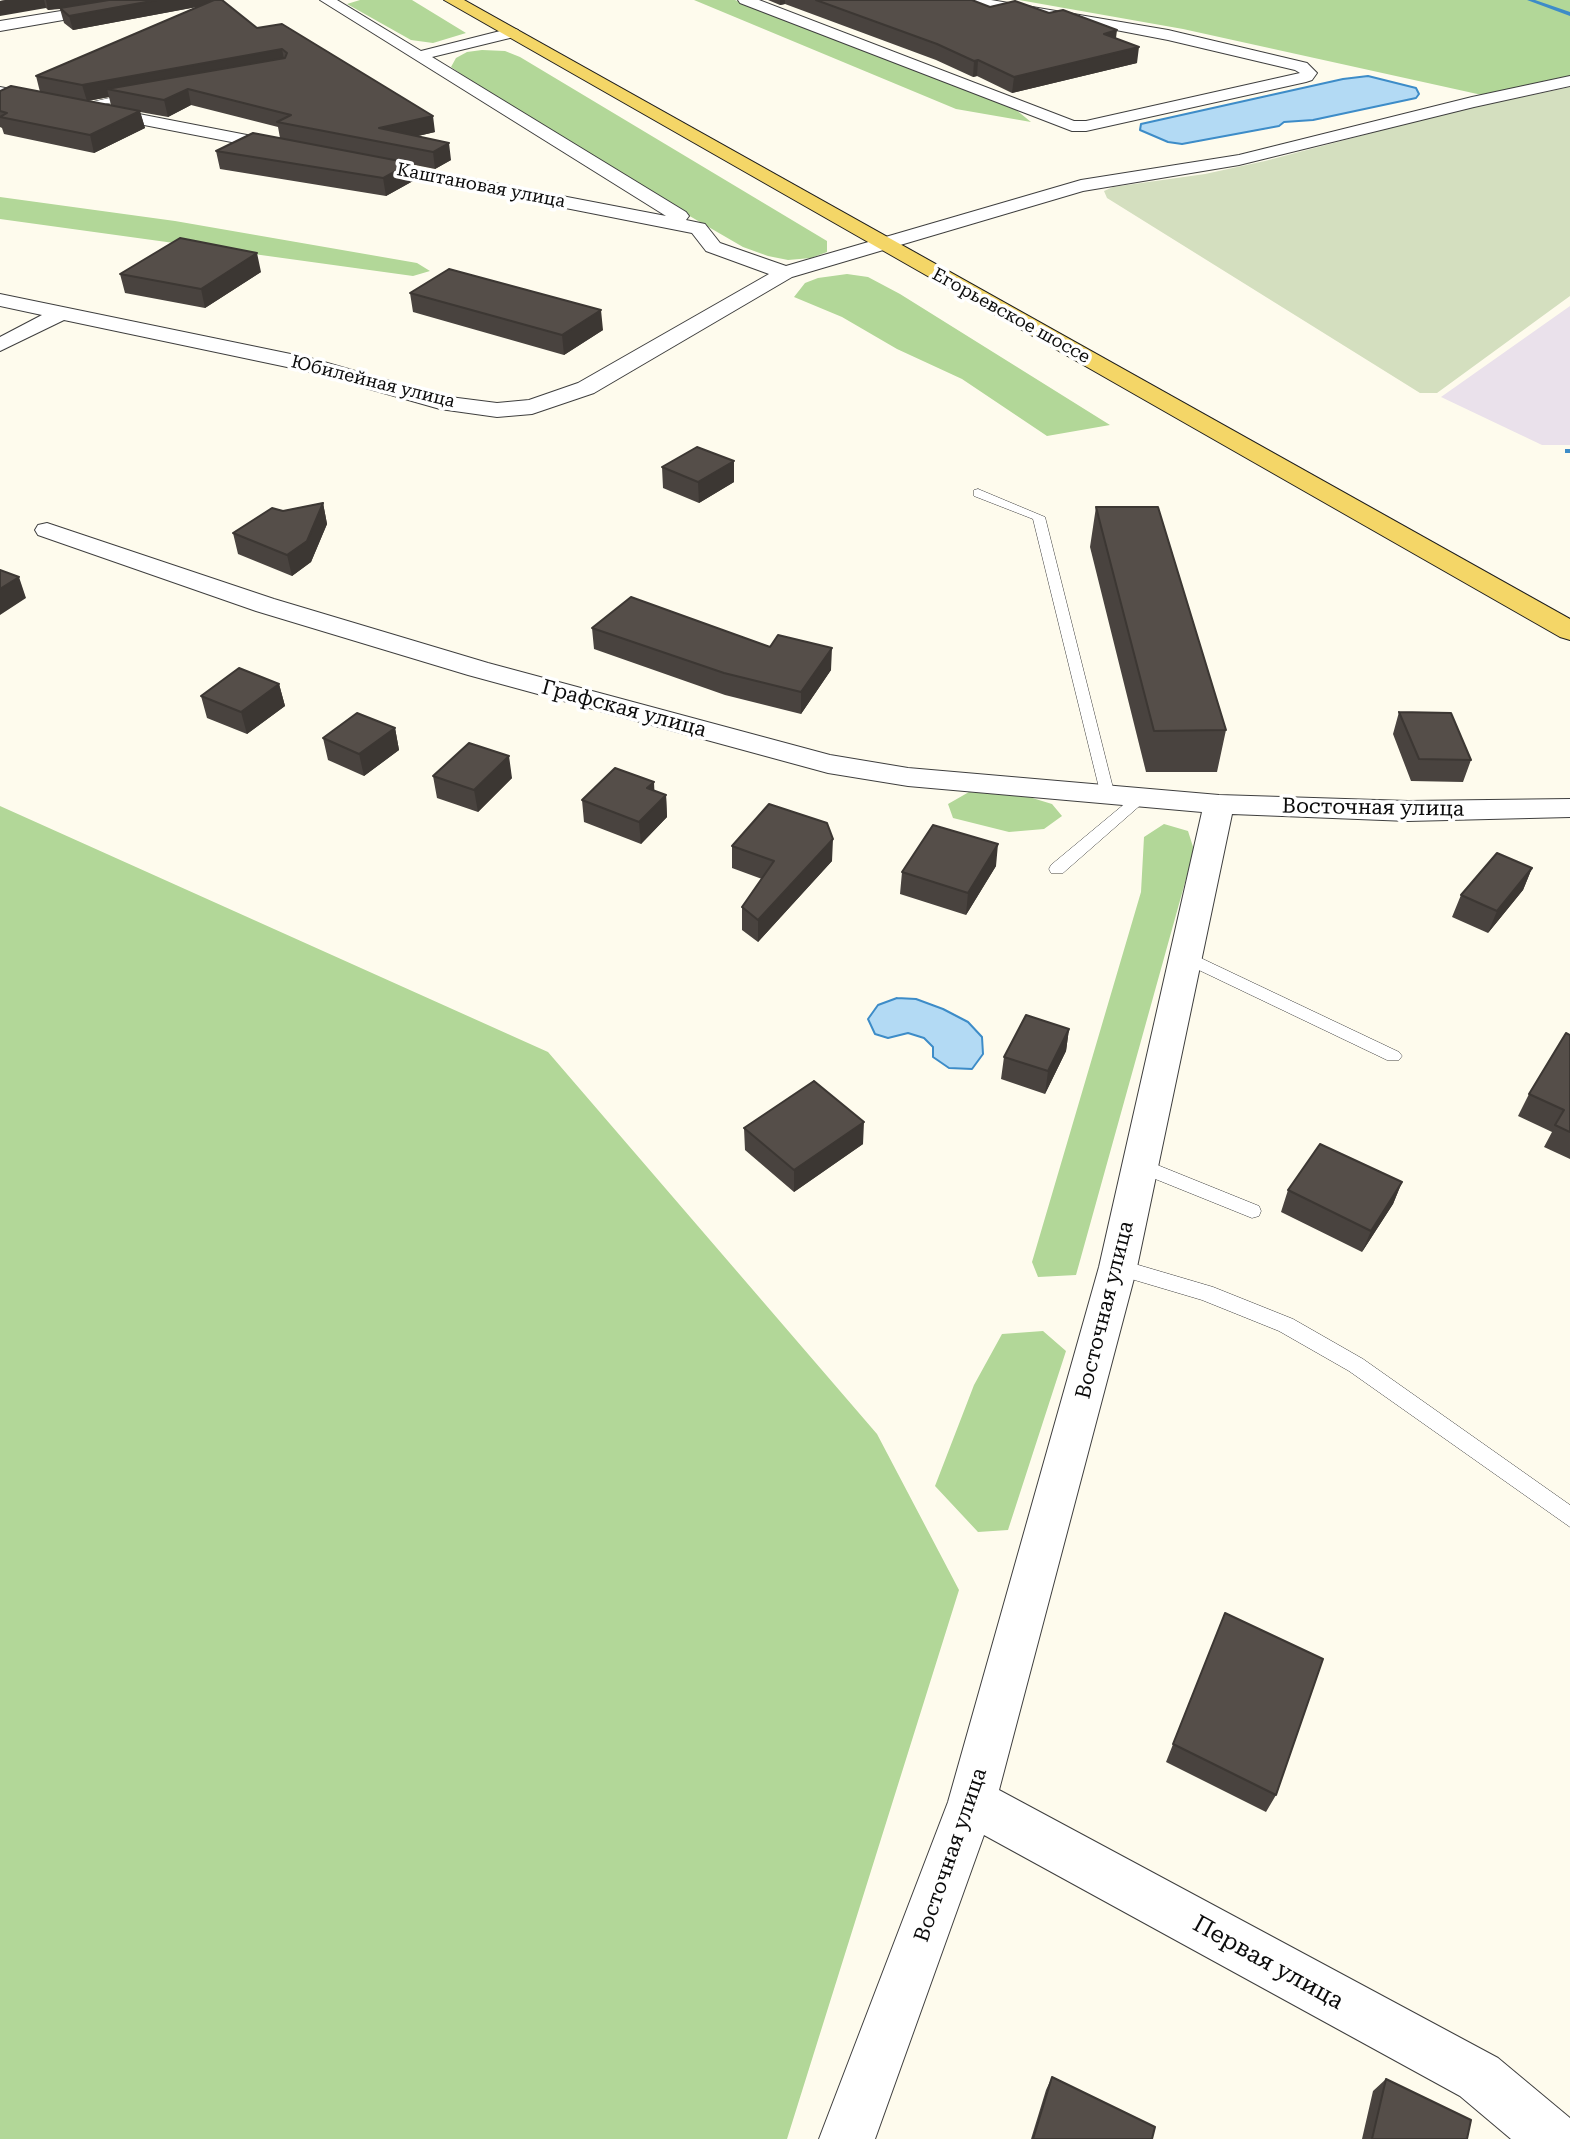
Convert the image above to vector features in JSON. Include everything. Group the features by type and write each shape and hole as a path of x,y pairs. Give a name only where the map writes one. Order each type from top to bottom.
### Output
{"main road":[{"name":"Егорьевское шоссе","path":"452,0 1570,631"}],"street":[{"path":"0,26 155,0"},
{"path":"745,0 1072,126 1086,126 1293,80 1306,77 1309,73 1301,66 1168,35 1069,16 961,0"},
{"path":"334,1 418,56 698,228 713,247 785,273"},
{"path":"418,56 512,33"},
{"name":"Юбилейная улица","path":"0,300 310,365 440,402 497,410 532,407 586,388 785,273 1081,186 1266,154 1472,102 1570,81"},
{"path":"0,92 304,152"},
{"name":"Каштановая улица","path":"345,160 698,228"},
{"path":"0,345 63,312"},
{"name":"Графская улица","path":"47,530 265,604 478,669 828,764 908,777 1219,804"},
{"name":"Восточная улица","path":"847,2139 972,1802 1118,1267 1219,804 1408,811 1570,808"},
{"name":"Первая улица","path":"972,1802 1479,2077 1553,2139"}],"lane":[{"path":"73,107 139,95"},
{"path":"978,493 1039,517 1108,796"},
{"path":"1057,869 1139,799"},
{"path":"1186,957 1393,1056"},
{"path":"1140,1165 1252,1211"},
{"path":"1118,1267 1206,1293 1286,1325 1356,1365 1570,1517"}],"shaded area":[{"path":"1570,306 1570,445 1542,445 1441,397"}],"green space":[{"path":"360,0 412,0 466,33 433,43 411,40 347,4"},
{"path":"694,0 735,0 1015,109 1031,122 956,109"},
{"path":"1019,0 1570,0 1570,76 1482,95 1183,29"},
{"path":"505,51 520,57 827,241 827,252 811,258 788,260 743,247 538,128 451,67 456,58 467,52"},
{"path":"1570,87 1570,296 1437,393 1420,393 1107,198 1104,191 1113,187 1205,174 1265,161 1451,112"},
{"path":"0,197 175,221 417,263 430,271 413,276 0,219"},
{"path":"847,274 868,277 900,294 1110,425 1047,436 962,379 897,349 842,317 794,297 805,283 818,278"},
{"path":"969,792 1029,797 1052,804 1062,816 1044,829 1009,832 953,818 948,804"},
{"path":"0,806 548,1052 877,1434 959,1590 787,2139 0,2139"},
{"path":"1164,824 1188,831 1194,850 1076,1275 1038,1277 1032,1262 1141,892 1144,837"},
{"path":"1043,1331 1066,1351 1008,1530 978,1532 935,1486 974,1385 1002,1334"}],"water":[{"path":"1368,76 1416,88 1419,94 1416,98 1313,120 1284,122 1279,126 1182,144 1168,142 1140,130 1141,124 1343,79"},
{"path":"897,998 916,999 968,1022 982,1037 983,1054 972,1069 949,1068 933,1057 933,1047 924,1038 908,1033 888,1038 875,1034 868,1019 878,1005"}],"building":[{"path":"109,0 157,0 69,16 60,8"},
{"path":"214,0 222,0 257,28 282,24 433,116 379,128 449,143 433,152 277,122 291,115 188,89 164,100 107,89 285,58 287,53 282,49 82,85 36,76"},
{"path":"816,0 972,0 990,7 1015,1 1049,13 1063,10 1117,30 1104,34 1139,47 1014,77 937,44"},
{"path":"11,86 140,111 90,135 0,117 7,113 0,111 0,91"},
{"path":"253,133 410,163 383,178 216,151"},
{"path":"180,238 257,253 201,289 120,274"},
{"path":"449,269 601,310 562,335 410,293"},
{"path":"697,447 734,461 698,482 662,467"},
{"path":"323,503 307,541 287,555 233,533 272,508 283,511"},
{"path":"1096,507 1158,507 1226,730 1154,731"},
{"path":"0,570 19,577 0,589"},
{"path":"631,597 770,647 778,635 832,648 801,692 724,673 592,628"},
{"path":"239,668 279,684 241,712 201,696"},
{"path":"1399,712 1451,713 1471,760 1419,759"},
{"path":"357,713 395,728 359,754 323,738"},
{"path":"469,743 509,756 474,790 433,776"},
{"path":"615,768 654,782 647,788 666,795 639,822 582,800"},
{"path":"769,804 827,823 833,839 758,920 742,907 774,861 732,846"},
{"path":"933,825 998,844 968,893 902,872"},
{"path":"1497,853 1532,868 1497,911 1461,895"},
{"path":"1026,1015 1069,1029 1048,1071 1004,1057"},
{"path":"1566,1033 1570,1035 1570,1132 1555,1125 1564,1110 1529,1094"},
{"path":"814,1081 864,1122 794,1170 744,1128"},
{"path":"1320,1144 1402,1182 1371,1231 1288,1190"},
{"path":"1225,1613 1323,1659 1276,1795 1173,1744"},
{"path":"1052,2077 1155,2127 1152,2139 1033,2139"},
{"path":"1386,2079 1471,2120 1467,2139 1372,2139"}],"waterway":[{"path":"1530,0 1570,14"}]}
